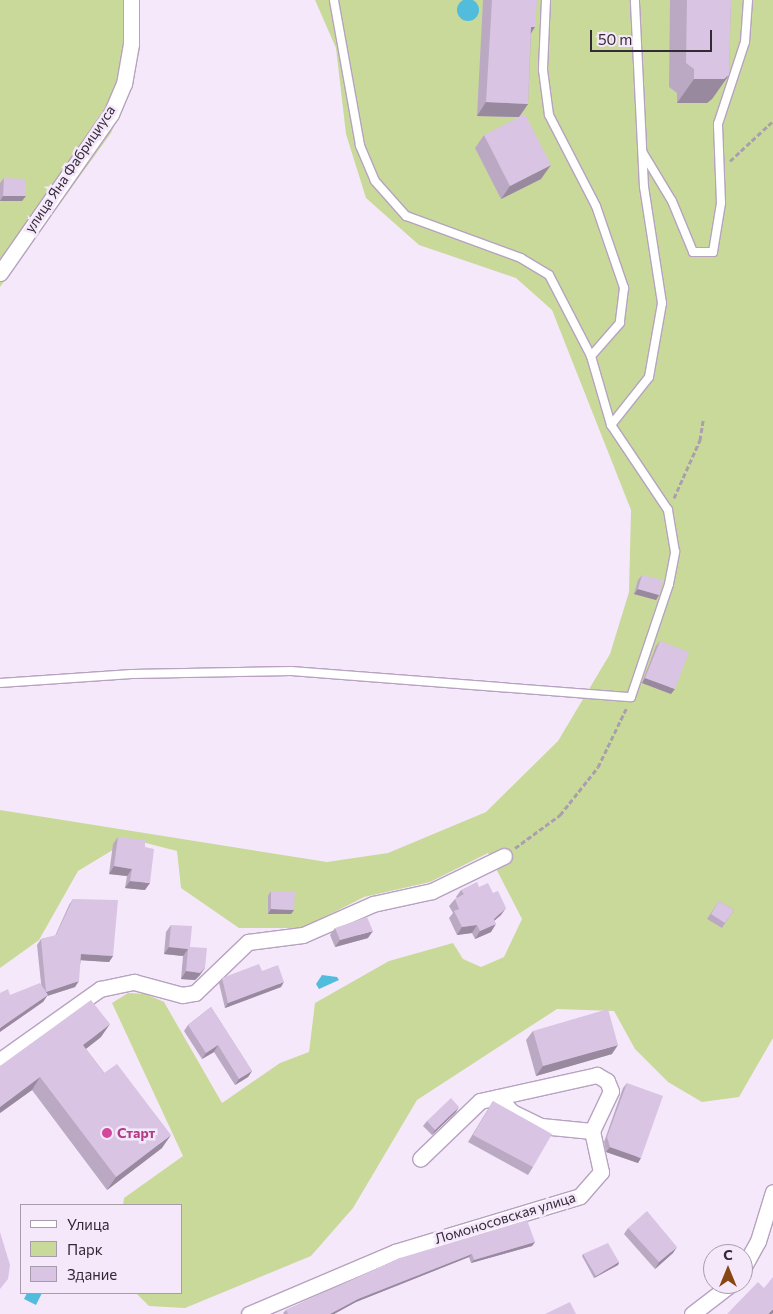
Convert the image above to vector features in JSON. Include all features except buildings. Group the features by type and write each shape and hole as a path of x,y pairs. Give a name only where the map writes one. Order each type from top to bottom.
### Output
{"street":[{"name":"улица Яна Фабрициуса","path":"0,273 111,114 124,84 131,44 131,0"},
{"path":"0,1060 100,989 134,982 182,995 195,993 248,942 303,935 373,904 432,891 504,856"},
{"path":"420,1159 480,1102 498,1097 597,1075 607,1081 611,1091 592,1131 541,1126 512,1112 498,1097"},
{"name":"Ломоносовская улица","path":"249,1314 395,1252 580,1196 601,1172 592,1131"},
{"path":"753,1250 758,1241 773,1192"},
{"path":"692,1314 718,1294"}],"lane":[{"path":"0,683 132,674 291,671 631,697 669,584 675,552 668,510 611,425 592,356 549,275 521,258 406,216 375,181 360,145 334,0"},
{"path":"546,0 543,70 550,115 596,206 624,288 620,323 592,356"},
{"path":"611,425 649,377 662,303 642,151 635,0"},
{"path":"642,151 672,201 688,243 699,255 713,252 718,246 720,172 718,124 745,42 748,0"}],"path":[{"path":"720,172 773,121"},
{"path":"668,510 700,440 703,420"},
{"path":"504,856 560,815 598,767 631,697"}],"green space":[{"path":"0,0 139,0 140,49 130,89 111,133 0,287"},
{"path":"315,0 773,0 773,1038 739,1097 702,1102 668,1082 635,1049 614,1011 557,1009 417,1100 353,1208 311,1256 185,1308 149,1306 137,1294 182,1294 182,1204 123,1204 124,1198 183,1156 112,1003 128,993 146,994 164,1002 222,1103 280,1063 309,1052 315,1003 389,961 453,943 463,959 481,967 504,957 522,919 488,853 430,882 364,897 303,928 239,928 181,888 177,851 142,842 121,845 78,871 39,940 0,968 0,810 327,862 388,853 486,812 558,741 610,654 629,592 631,510 552,310 516,278 419,245 366,198 346,134 336,48"}],"water":[{"path":"468,-1 476,2 479,10 476,18 468,21 460,18 457,10 460,2"},
{"path":"322,975 337,977 339,980 319,989 316,984"},
{"path":"26,1294 42,1294 36,1305 24,1299"}],"place":[{"name":"Старт","path":"107,1133"}]}
